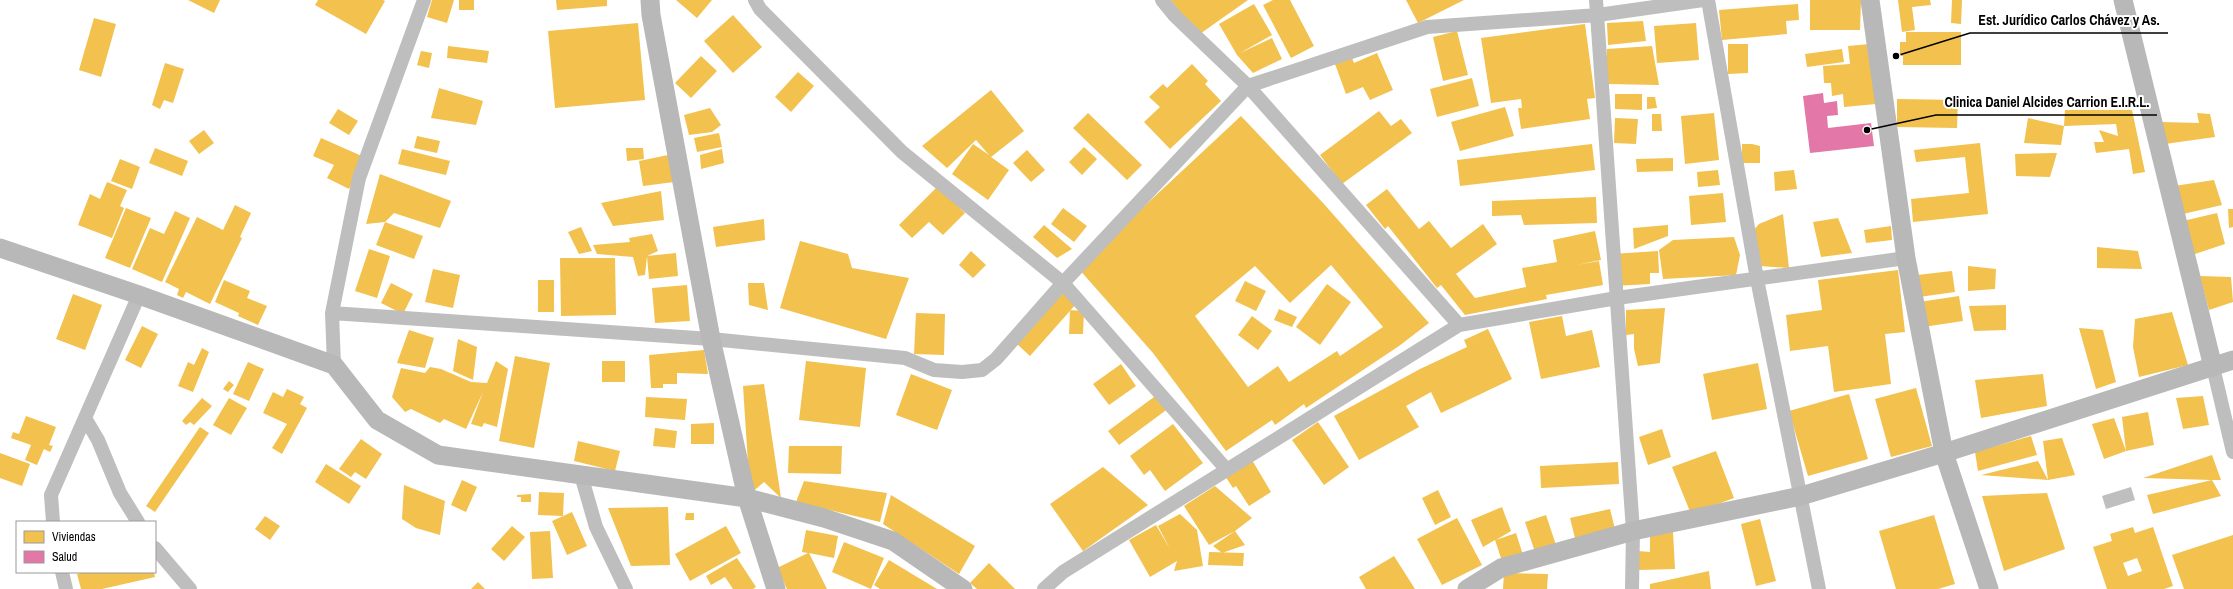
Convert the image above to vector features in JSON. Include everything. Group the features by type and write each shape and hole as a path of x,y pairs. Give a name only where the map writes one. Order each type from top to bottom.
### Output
{"street":[{"path":"334,365 332,313 359,178 424,0"},
{"path":"650,0 651,15 711,339 747,498 776,589"},
{"path":"755,0 760,9 902,152 1063,283 1227,470"},
{"path":"1162,0 1175,16 1248,86 1459,326"},
{"path":"1596,0 1633,531 1632,589"},
{"path":"332,313 711,339 905,358 934,370 962,372 982,370 996,359 1063,283 1248,86 1427,28 1598,15 1703,0"},
{"path":"1708,0 1757,279 1819,589"},
{"path":"1870,0 1906,258 1944,453 1989,589"},
{"path":"2123,0 2233,452"},
{"path":"0,248 139,295 334,365 377,420 438,455 747,498 824,518 893,541 963,589"},
{"path":"1044,589 1063,572 1459,326 1617,298 1906,258"},
{"path":"53,521 51,495 139,295"},
{"path":"1467,589 1501,568 1633,531 1801,496 1944,453 2233,360"},
{"path":"85,418 98,440 120,493 137,521"},
{"path":"582,475 596,527 626,589"},
{"path":"156,549 190,589"},
{"path":"62,573 66,589"}],"shaded area":[{"path":"2131,487 2135,500 2106,509 2102,496"}],"building: Viviendas":[{"path":"188,0 220,0 214,13"},
{"path":"318,0 385,1 366,34 315,5"},
{"path":"432,0 454,0 447,23 427,17"},
{"path":"459,0 474,0 474,10 459,10"},
{"path":"556,0 607,0 607,6 557,10"},
{"path":"676,0 712,0 697,18"},
{"path":"1171,0 1248,0 1197,36"},
{"path":"1273,0 1290,0 1314,46 1291,58 1263,5"},
{"path":"1406,0 1464,0 1418,23"},
{"path":"1810,0 1861,0 1860,30 1810,30"},
{"path":"1898,0 1930,0 1931,5 1912,7 1915,30 1902,32"},
{"path":"1952,0 1962,0 1961,24 1951,23"},
{"path":"1254,4 1272,35 1240,53 1272,38 1282,59 1253,73 1237,55 1219,24"},
{"path":"1798,4 1799,20 1786,21 1787,34 1722,40 1719,10"},
{"path":"733,15 762,47 733,73 704,41"},
{"path":"94,18 116,24 101,77 79,70"},
{"path":"1643,21 1646,41 1608,45 1607,23"},
{"path":"638,23 645,100 555,108 548,31"},
{"path":"1696,23 1699,60 1657,63 1654,26"},
{"path":"1585,24 1595,98 1587,99 1590,119 1521,129 1518,108 1522,108 1521,99 1491,103 1481,38"},
{"path":"1457,31 1468,75 1443,81 1433,37"},
{"path":"1906,32 1961,32 1961,65 1903,65 1903,56 1900,56 1900,42 1906,42"},
{"path":"1728,44 1748,44 1748,73 1728,74"},
{"path":"1870,44 1876,104 1844,107 1843,94 1832,96 1831,83 1824,83 1823,66 1850,64 1848,46"},
{"path":"448,46 489,51 487,63 447,58"},
{"path":"1652,46 1659,85 1607,84 1607,49"},
{"path":"1842,49 1844,62 1807,67 1805,54"},
{"path":"421,51 432,53 429,68 417,65"},
{"path":"1377,53 1393,90 1370,100 1363,87 1346,94 1335,64 1352,58 1354,63"},
{"path":"701,56 717,71 691,98 675,83"},
{"path":"165,63 184,69 173,103 164,100 160,109 152,105"},
{"path":"1192,64 1208,81 1205,84 1221,101 1170,149 1144,122 1160,107 1149,97 1163,84 1167,88"},
{"path":"798,72 814,86 791,112 775,97"},
{"path":"1472,78 1479,106 1437,117 1430,89"},
{"path":"439,88 483,101 476,125 431,118"},
{"path":"991,90 1024,131 991,157 1009,170 988,200 952,174 973,144 989,155 976,140 947,168 922,146"},
{"path":"1615,94 1642,94 1642,110 1615,109"},
{"path":"1647,97 1655,97 1657,108 1647,109"},
{"path":"1897,99 1958,100 1957,128 1897,127"},
{"path":"1505,107 1514,136 1460,151 1451,122"},
{"path":"710,108 721,125 712,132 689,135 684,115"},
{"path":"338,109 358,121 349,135 329,123"},
{"path":"2065,110 2132,110 2145,172 2133,174 2129,149 2096,153 2094,142 2104,142 2099,130 2118,136 2116,124 2064,126"},
{"path":"1379,111 1391,126 1401,119 1412,133 1342,184 1320,155"},
{"path":"1088,113 1142,165 1127,180 1073,128"},
{"path":"1714,113 1719,160 1685,164 1681,116"},
{"path":"2197,113 2210,114 2215,137 2165,144 2161,122 2199,123"},
{"path":"1652,114 1661,114 1662,131 1652,131"},
{"path":"1241,116 1324,204 1429,323 1399,346 1306,408 1304,404 1275,425 1272,420 1226,451 1153,353 1078,268","holes":["1331,265 1383,327 1340,356 1337,351 1289,382 1278,366 1248,387 1195,316 1255,266 1290,303"]},
{"path":"1615,118 1638,119 1636,144 1614,143"},
{"path":"2028,118 2064,126 2061,145 2024,143"},
{"path":"204,130 214,143 199,154 189,141"},
{"path":"719,133 722,147 697,152 694,138"},
{"path":"417,136 440,141 437,153 414,148"},
{"path":"321,138 364,157 349,189 327,178 334,165 313,156"},
{"path":"1980,143 1988,214 1913,222 1911,199 1969,193 1965,157 1916,162 1914,150"},
{"path":"1592,144 1595,170 1460,186 1457,160"},
{"path":"1742,144 1760,146 1760,163 1742,163"},
{"path":"1084,147 1097,159 1082,175 1069,162"},
{"path":"155,148 188,161 182,176 149,163"},
{"path":"626,148 643,148 644,159 627,161"},
{"path":"402,149 450,161 446,175 398,164"},
{"path":"722,149 724,163 701,169 700,155"},
{"path":"1027,150 1045,170 1031,182 1013,163"},
{"path":"2057,153 2050,177 2016,176 2015,154"},
{"path":"668,155 674,182 643,186 639,161"},
{"path":"1673,158 1673,171 1637,172 1636,159"},
{"path":"120,159 140,167 132,189 111,181"},
{"path":"1718,170 1720,185 1698,187 1697,172"},
{"path":"1794,170 1797,189 1775,191 1774,172"},
{"path":"380,174 451,201 440,228 394,213 385,222 366,224"},
{"path":"2214,180 2222,205 2183,214 2174,186"},
{"path":"107,182 127,190 120,206 124,208 112,238 78,225 90,194 100,199"},
{"path":"938,186 965,213 943,235 929,222 912,238 899,225"},
{"path":"1387,189 1419,229 1429,221 1451,248 1483,224 1497,244 1456,274 1475,298 1526,287 1522,268 1557,262 1553,240 1595,231 1601,260 1576,265 1599,261 1603,285 1546,295 1547,299 1465,315 1441,285 1437,288 1388,226 1385,229 1366,205"},
{"path":"661,191 664,220 613,226 601,203"},
{"path":"1723,193 1726,222 1691,225 1689,196"},
{"path":"1596,197 1597,223 1524,225 1521,215 1492,216 1492,201"},
{"path":"235,205 251,213 240,237 242,238 210,304 186,292 183,298 177,295 179,289 165,282 197,217 223,230"},
{"path":"126,208 151,218 130,268 105,258"},
{"path":"1063,208 1087,226 1074,242 1051,224"},
{"path":"2228,209 2233,209 2233,227 2229,228"},
{"path":"175,211 190,218 162,282 132,269 150,228 164,234"},
{"path":"2217,213 2225,244 2192,255 2183,221"},
{"path":"1783,214 1789,268 1760,266 1752,232 1759,224"},
{"path":"1838,218 1852,253 1821,257 1813,222"},
{"path":"764,219 765,240 716,247 713,227"},
{"path":"385,222 423,236 414,259 376,245"},
{"path":"1044,225 1072,249 1057,258 1033,237"},
{"path":"1668,225 1668,236 1634,249 1633,228"},
{"path":"1891,226 1892,240 1866,243 1864,230"},
{"path":"581,227 592,251 579,254 568,232"},
{"path":"652,234 658,251 647,256 645,275 638,276 633,257 597,254 593,245 630,242 629,238"},
{"path":"1734,237 1740,255 1736,275 1663,279 1659,250 1673,240"},
{"path":"800,241 848,254 852,268 909,278 886,339 780,308"},
{"path":"2097,247 2138,251 2142,269 2097,268"},
{"path":"369,249 390,256 377,298 355,291"},
{"path":"971,251 986,265 973,278 959,265"},
{"path":"1658,251 1659,273 1650,273 1650,284 1614,286 1612,254"},
{"path":"676,253 678,276 649,279 647,256"},
{"path":"560,258 615,258 616,315 561,316"},
{"path":"1968,266 1996,269 1995,289 1968,291"},
{"path":"433,269 460,275 453,308 425,302"},
{"path":"1898,270 1905,332 1885,334 1891,384 1834,392 1828,346 1790,351 1786,315 1822,310 1818,280"},
{"path":"1952,271 1955,292 1919,297 1917,275"},
{"path":"2200,276 2231,277 2233,302 2209,310"},
{"path":"224,280 250,291 247,298 267,306 258,325 238,316 239,313 215,302"},
{"path":"538,280 554,280 554,312 538,312"},
{"path":"1245,281 1266,291 1256,311 1235,301"},
{"path":"391,283 413,294 403,314 381,303"},
{"path":"748,283 764,283 768,310 749,305"},
{"path":"1327,284 1351,302 1320,345 1296,327"},
{"path":"687,285 690,321 655,323 652,288"},
{"path":"1064,291 1077,303 1030,356 1017,344"},
{"path":"73,294 102,305 85,350 56,339"},
{"path":"1959,296 1963,321 1923,327 1919,302"},
{"path":"2006,305 2006,330 1974,331 1969,306"},
{"path":"1665,308 1660,363 1638,366 1634,349 1634,334 1626,335 1626,310"},
{"path":"1279,309 1297,317 1292,327 1274,320"},
{"path":"1070,310 1084,311 1083,334 1069,334"},
{"path":"2172,312 2188,365 2139,377 2133,347 2135,319"},
{"path":"916,313 945,314 944,355 914,354"},
{"path":"1252,316 1272,331 1258,350 1238,335"},
{"path":"1562,316 1566,336 1592,330 1600,367 1541,379 1529,322"},
{"path":"142,326 158,334 141,368 125,360"},
{"path":"2079,328 2103,330 2116,382 2096,389"},
{"path":"1488,329 1512,379 1441,413 1431,392 1406,406 1419,427 1359,460 1334,416 1420,369 1467,347 1464,340"},
{"path":"409,330 434,338 425,368 397,363"},
{"path":"458,339 477,347 473,380 453,371"},
{"path":"202,348 209,352 193,392 178,386 188,362 194,365"},
{"path":"704,350 708,374 677,373 677,384 663,384 663,388 651,388 649,355"},
{"path":"515,356 550,363 534,448 499,441"},
{"path":"496,361 508,369 497,427 484,423 482,427 471,424 483,392 466,429 444,419 440,423 411,409 405,412 392,397 401,368 425,373 430,367 441,369 471,382 487,383"},
{"path":"602,361 625,361 625,382 602,382"},
{"path":"806,361 866,368 860,427 799,420"},
{"path":"248,362 264,369 249,401 233,394"},
{"path":"1758,363 1767,409 1712,420 1703,374"},
{"path":"1121,364 1136,386 1109,405 1093,384"},
{"path":"911,374 952,390 937,430 896,415"},
{"path":"2043,374 2047,406 1981,418 1975,380"},
{"path":"229,381 234,385 228,392 223,389"},
{"path":"764,384 781,498 764,482 750,494 743,386"},
{"path":"1916,388 1932,446 1891,457 1875,399"},
{"path":"287,389 304,397 300,404 307,408 282,454 272,448 287,424 263,413 273,392 283,397"},
{"path":"1158,394 1169,408 1119,445 1108,431"},
{"path":"1849,394 1868,459 1808,476 1789,411"},
{"path":"2203,396 2209,425 2183,429 2176,398"},
{"path":"646,397 687,399 685,420 645,417"},
{"path":"202,398 212,406 194,425 190,422 186,425 182,421"},
{"path":"229,398 247,408 231,435 213,425"},
{"path":"2148,412 2154,445 2126,451 2122,417"},
{"path":"26,416 56,427 49,445 53,446 50,452 44,449 37,465 25,460 31,445 11,438 13,432 19,434"},
{"path":"2114,418 2126,451 2104,459 2092,424"},
{"path":"1318,422 1349,467 1324,485 1292,440"},
{"path":"714,423 714,444 691,444 691,424"},
{"path":"1173,424 1203,463 1165,491 1150,470 1144,475 1130,456"},
{"path":"200,427 209,433 155,512 146,506"},
{"path":"655,428 677,431 675,448 653,446"},
{"path":"1662,429 1671,457 1648,465 1639,437"},
{"path":"2031,436 2037,455 1978,471 1975,452"},
{"path":"2062,438 2075,475 2048,480 2043,441"},
{"path":"361,439 382,454 366,479 355,472 351,477 339,469"},
{"path":"578,441 620,451 615,471 574,461"},
{"path":"789,446 842,446 841,474 788,473"},
{"path":"1716,451 1734,498 1691,514 1672,467"},
{"path":"0,453 30,464 22,486 0,478"},
{"path":"2212,455 2221,480 2143,478"},
{"path":"1252,460 1271,492 1249,506 1236,486 1233,488 1225,476"},
{"path":"2038,461 2048,480 1981,475"},
{"path":"1618,462 1619,484 1541,488 1540,466"},
{"path":"326,464 361,486 349,504 315,482"},
{"path":"1103,467 1148,505 1083,551 1050,504"},
{"path":"462,480 477,487 466,512 451,505"},
{"path":"2212,480 2221,496 2153,514 2147,495"},
{"path":"804,481 887,493 880,522 796,502"},
{"path":"404,485 445,501 440,535 416,528 402,519"},
{"path":"1215,486 1252,518 1235,531 1209,545 1184,506"},
{"path":"1438,490 1451,517 1435,525 1422,498"},
{"path":"539,492 564,493 563,516 538,515"},
{"path":"2047,493 2065,549 2004,571 1982,496"},
{"path":"531,494 531,502 521,502 521,497 517,497 517,495"},
{"path":"891,495 975,546 959,574 883,524"},
{"path":"668,507 670,565 631,566 608,508"},
{"path":"1502,507 1511,531 1496,540 1516,533 1523,555 1502,561 1495,540 1483,547 1471,520"},
{"path":"1610,509 1615,529 1575,538 1570,518"},
{"path":"572,512 587,546 567,555 552,521"},
{"path":"686,513 694,513 694,520 685,520"},
{"path":"1180,514 1197,530 1203,566 1174,571 1177,561 1150,577 1129,540 1156,525 1170,549 1158,526"},
{"path":"1546,515 1556,545 1535,552 1525,522"},
{"path":"1934,515 1955,584 1938,589 1896,589 1879,531"},
{"path":"265,516 280,526 270,540 255,529"},
{"path":"1457,518 1482,565 1442,585 1417,539"},
{"path":"1760,519 1776,581 1756,586 1741,524"},
{"path":"512,526 525,537 504,561 491,549"},
{"path":"726,526 741,553 690,581 675,554"},
{"path":"2133,527 2135,533 2153,527 2173,586 2164,589 2107,589 2093,547 2112,541 2110,534","holes":["2137,558 2142,571 2128,576 2123,563"]},
{"path":"806,530 838,536 834,558 809,553 827,589 787,589 777,568 808,553 802,552"},
{"path":"550,531 553,578 532,579 530,532"},
{"path":"1235,531 1245,545 1222,553 1213,546"},
{"path":"1673,532 1675,569 1638,570 1638,551 1650,552 1650,534"},
{"path":"2233,535 2233,589 2184,589 2172,555"},
{"path":"844,542 884,558 871,589 832,572"},
{"path":"1209,552 1244,553 1243,566 1208,565"},
{"path":"1394,556 1415,589 1366,589 1359,577"},
{"path":"737,558 756,587 753,589 733,589 725,577 711,585 706,576"},
{"path":"889,560 937,589 880,589 874,585"},
{"path":"989,563 1015,589 977,589 970,583"},
{"path":"1709,571 1711,589 1650,589 1650,584"},
{"path":"154,573 155,577 102,589 81,589 77,574"},
{"path":"1504,573 1548,574 1547,589 1503,589"},
{"path":"478,582 485,589 471,589"}],"building: Salud":[{"path":"1823,93 1824,103 1837,101 1838,115 1827,116 1828,128 1871,123 1874,146 1810,153 1803,96"}],"place":[{"name":"Est. Jurídico Carlos Chávez y As.","path":"1896,56"},
{"name":"Clinica Daniel Alcides Carrion E.I.R.L.","path":"1867,130"}]}
